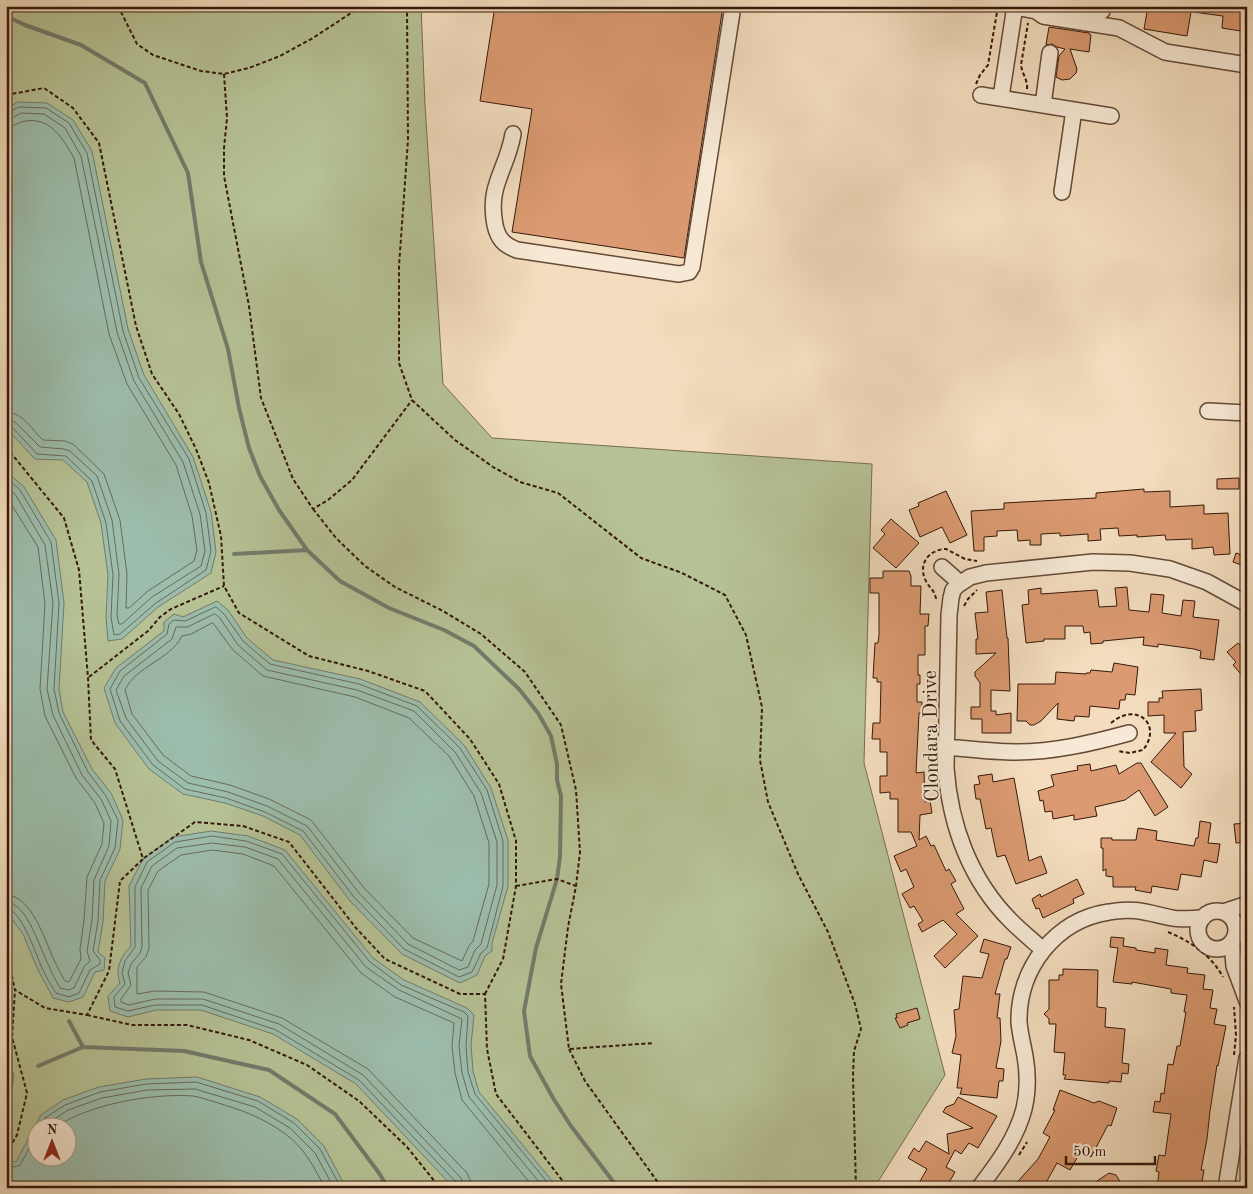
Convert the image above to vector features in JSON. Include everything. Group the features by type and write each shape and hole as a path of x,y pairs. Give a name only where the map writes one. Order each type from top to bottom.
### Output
{"street":[{"path":"513,134 511,149 496,182 493,206 497,234 508,247 672,274 689,272 692,267 733,6"},
{"path":"1067,6 1102,14 1119,28 1165,52 1247,65"},
{"path":"1001,98 1015,7 1036,11 1043,16 1102,14"},
{"path":"1044,105 1050,52"},
{"path":"981,95 1110,116"},
{"path":"1062,192 1074,110"},
{"path":"1208,411 1247,413"},
{"path":"942,567 960,583 970,576 990,572 1093,562 1130,563 1170,569 1189,575 1222,589 1247,604"},
{"name":"Clondara Drive","path":"960,583 952,594 949,615 946,747 950,804 965,853 981,883 1012,922 1043,950"},
{"path":"946,747 999,751 1033,751 1078,746 1129,733"},
{"path":"1169,925 1203,918 1212,912 1222,912 1247,904"},
{"path":"1236,926 1247,909"},
{"path":"977,1186 1010,1144 1024,1109 1027,1071 1019,1012 1023,989 1030,971 1043,950 1061,932 1072,925 1106,912 1130,910 1143,911 1169,925 1201,938"},
{"path":"1214,948 1226,947 1232,942 1236,934 1236,926 1232,918 1222,912"},
{"path":"1203,918 1199,927 1204,943 1214,948 1234,966"},
{"path":"1232,942 1240,1003"},
{"path":"1226,1188 1240,1058"}],"path":[{"path":"118,6 137,44 153,55 201,71 224,74 249,68 280,56 313,38 363,6"},
{"path":"407,6 408,140 399,266 399,363 412,400 454,440 493,467 520,482 558,493 641,558 682,573 725,595 746,635 762,707 760,760 768,802 798,874 828,932 855,1004 861,1029 854,1051 853,1076 856,1188"},
{"path":"224,74 227,118 224,176 249,306 261,398 293,478 313,509 336,538 365,566 395,587 443,611 481,634 525,672 561,725 576,790 580,852 561,984 569,1049 585,1081 662,1188"},
{"path":"6,94 44,88 73,108 99,143 136,326 152,374 179,414 196,449 209,483 221,536 224,586 239,613 309,656 368,671 425,691 470,739 499,784 516,841 516,886 502,959 485,994 486,1049 496,1094 568,1188"},
{"path":"313,509 328,500 352,480 412,400"},
{"path":"6,447 64,518 79,570 91,740 115,769 143,859"},
{"path":"936,608 935,592 925,579 923,573 925,559 936,550 946,549 965,559 976,561"},
{"path":"88,678 148,631 160,617 171,609 224,586"},
{"path":"964,610 968,599 978,589"},
{"path":"87,1015 109,971 120,881 143,859 195,822 243,826 289,842 356,928 385,959 460,994 485,994"},
{"path":"516,886 557,879 576,886"},
{"path":"1169,925 1178,936 1200,950 1224,979"},
{"path":"6,950 15,990 12,1037 27,1093 18,1135 6,1154"},
{"path":"15,990 45,1008 132,1025 187,1025 249,1040 307,1065 359,1101 407,1147 440,1188"},
{"path":"1240,1003 1236,1035 1240,1058"},
{"path":"569,1049 654,1042"},
{"path":"1015,1161 1028,1140"},
{"path":"962,1188 977,1186"}],"shaded area":[{"path":"6,6 421,6 425,105 443,384 492,438 872,464 864,763 945,1075 874,1188 6,1188"}],"water":[{"path":"18,102 47,103 73,120 92,151 128,329 144,375 193,457 211,512 216,552 211,573 158,607 122,639 108,641 106,617 108,575 101,523 87,482 63,460 35,459 6,428 6,109"},
{"path":"6,471 24,487 56,540 64,603 59,689 63,712 92,769 111,793 123,820 120,849 105,881 103,922 98,952 105,958 104,970 95,972 83,997 69,1002 53,998 38,970 23,934 6,911"},
{"path":"217,601 228,610 247,638 273,660 360,679 420,702 464,745 491,788 508,840 508,886 492,943 492,951 485,956 477,975 460,983 402,954 350,901 300,835 263,816 225,803 183,794 149,769 115,723 104,688 116,668 164,631 164,622 174,614 183,617"},
{"path":"211,831 248,836 285,850 373,958 404,980 467,1008 474,1015 471,1045 473,1071 479,1092 558,1188 454,1188 356,1084 273,1034 201,1010 156,1010 128,1017 110,1011 108,996 120,983 118,968 131,946 129,886 143,859 173,837"},
{"path":"6,1051 14,1076 6,1123"},
{"path":"197,1077 260,1097 297,1119 324,1146 346,1188 6,1188 6,1161 16,1162 28,1139 28,1166 78,1166 78,1116 40,1116 63,1100 99,1087 146,1079"}],"building":[{"path":"495,6 723,6 684,258 512,232 532,109 480,101"},
{"path":"1148,6 1192,6 1187,36 1144,29"},
{"path":"1193,6 1247,6 1247,32 1222,28 1223,16 1193,12"},
{"path":"1049,27 1089,33 1091,35 1089,52 1070,49 1077,69 1070,79 1062,80 1056,77 1059,56 1065,49 1052,44 1046,45"},
{"path":"1239,478 1239,489 1217,489 1217,479"},
{"path":"1144,489 1144,492 1170,491 1170,507 1204,505 1204,514 1228,513 1230,554 1214,555 1213,547 1192,549 1192,539 1166,540 1165,535 1119,536 1118,528 1100,529 1101,540 1088,541 1088,534 1060,536 1060,533 1041,534 1041,545 1030,545 1030,540 1018,541 1017,530 997,531 997,536 984,537 984,551 974,551 971,511 1004,509 1004,503 1096,498 1096,493"},
{"path":"946,491 967,535 950,543 942,527 920,537 909,510 919,506 918,503"},
{"path":"891,519 919,543 896,568 873,548 885,534 881,530"},
{"path":"1236,553 1247,557 1247,567 1233,562"},
{"path":"883,571 909,571 911,586 921,586 920,614 929,614 928,626 925,626 925,655 918,655 920,684 917,684 917,702 922,702 922,713 919,713 916,773 924,772 925,802 930,801 932,813 920,815 919,840 926,836 931,846 934,845 946,871 949,869 956,881 951,884 964,909 956,914 978,936 945,968 934,956 957,934 943,920 922,932 918,924 923,921 914,906 910,908 902,894 914,887 906,869 901,872 894,856 917,846 911,832 898,832 898,799 890,799 890,792 880,793 880,776 887,776 887,752 880,752 880,739 872,739 873,723 880,723 881,682 877,682 877,678 873,678 875,643 878,643 879,635 879,593 870,593 870,578 883,578"},
{"path":"1127,587 1129,610 1149,612 1151,594 1164,595 1162,613 1181,616 1183,600 1195,601 1193,617 1219,620 1214,660 1200,658 1201,651 1194,649 1158,644 1158,647 1143,645 1144,637 1091,644 1090,632 1084,633 1083,626 1065,626 1065,639 1044,639 1044,641 1026,643 1022,605 1029,604 1028,590 1041,588 1041,594 1097,590 1099,607 1117,606 1115,588"},
{"path":"1002,590 1008,638 1010,691 991,690 991,711 996,711 996,715 1011,713 1011,733 982,733 982,719 971,719 971,707 980,707 980,683 975,676 975,672 996,653 976,654 976,639 978,639 975,613 988,612 986,592"},
{"path":"1238,643 1247,653 1247,681 1233,665 1236,662 1227,652"},
{"path":"1114,663 1138,667 1135,695 1126,694 1125,700 1120,700 1119,709 1090,706 1089,717 1075,716 1074,721 1057,719 1058,703 1041,721 1034,725 1030,725 1026,721 1017,721 1018,684 1055,684 1056,672 1086,674 1090,673 1091,670 1112,672"},
{"path":"1201,689 1202,710 1195,711 1196,731 1183,732 1184,767 1192,774 1181,788 1151,762 1176,733 1164,733 1164,715 1148,716 1148,702 1159,702 1159,698 1163,698 1162,691"},
{"path":"1137,763 1141,763 1168,807 1155,816 1139,790 1125,800 1095,807 1097,816 1074,820 1074,815 1053,819 1052,811 1045,812 1043,800 1040,801 1038,791 1054,786 1051,775 1078,770 1077,766 1090,764 1091,771 1116,765 1119,774"},
{"path":"992,774 993,782 1014,778 1029,861 1041,856 1047,873 1016,884 1005,855 997,857 991,828 986,829 980,799 976,799 974,785 980,784 978,776"},
{"path":"1200,821 1211,823 1208,843 1220,844 1217,863 1204,860 1201,877 1181,874 1178,890 1152,886 1151,893 1135,890 1136,887 1113,887 1113,877 1106,876 1106,869 1103,871 1101,838 1136,840 1138,828 1157,831 1156,840 1194,846 1196,838 1198,838"},
{"path":"1247,823 1247,842 1236,843 1234,824"},
{"path":"1077,879 1084,894 1073,899 1074,903 1043,918 1039,908 1036,909 1032,899 1040,894 1041,897"},
{"path":"1111,937 1124,938 1123,946 1136,948 1136,950 1155,953 1155,948 1168,950 1166,965 1188,968 1187,973 1205,975 1203,989 1213,990 1210,1008 1217,1009 1214,1024 1226,1026 1217,1065 1201,1170 1204,1170 1201,1188 1157,1188 1159,1172 1156,1171 1159,1155 1165,1156 1171,1114 1153,1112 1155,1101 1160,1102 1161,1093 1164,1094 1168,1064 1173,1065 1177,1046 1180,1046 1187,995 1171,993 1171,989 1132,982 1132,984 1113,982 1118,948 1110,947"},
{"path":"984,939 1011,947 1007,959 1005,959 995,994 1000,994 997,1018 1000,1018 1001,1041 996,1068 1004,1069 1003,1081 999,1081 997,1098 960,1094 962,1088 957,1088 961,1055 952,1053 956,1036 954,1010 959,1009 963,976 982,978 989,954 980,952"},
{"path":"1063,969 1098,970 1097,1007 1106,1008 1105,1027 1125,1029 1122,1063 1129,1064 1128,1074 1122,1073 1121,1082 1109,1081 1109,1083 1064,1079 1066,1075 1063,1075 1065,1053 1054,1052 1056,1024 1049,1024 1049,1019 1044,1014 1049,1009 1049,980 1059,980 1059,975 1063,975"},
{"path":"917,1008 920,1019 907,1023 908,1025 900,1028 895,1018 897,1018 896,1014"},
{"path":"1060,1090 1094,1103 1099,1101 1117,1108 1111,1126 1108,1125 1091,1157 1081,1151 1070,1170 1057,1163 1043,1188 1012,1188 1038,1159 1050,1137 1043,1133 1055,1110 1053,1110"},
{"path":"958,1097 997,1116 978,1148 969,1143 961,1154 955,1150 946,1167 955,1172 946,1188 916,1188 927,1169 908,1158 914,1148 919,1152 926,1141 949,1154 947,1134 973,1128 943,1112 946,1107 954,1104"},
{"path":"1109,1173 1116,1175 1124,1188 1101,1188 1097,1181"}],"waterway":[{"path":"6,16 25,25 81,45 145,83 188,173 201,262 228,349 249,448 260,476 279,510 307,550 340,581 389,608 444,630 474,646 519,689 538,713 551,736 561,796 560,857 557,879 536,948 524,1011 530,1056 571,1126 618,1188"},
{"path":"234,554 307,550"},
{"path":"69,1021 83,1047"},
{"path":"38,1066 83,1047 184,1051 269,1070 335,1114 388,1188"}]}
